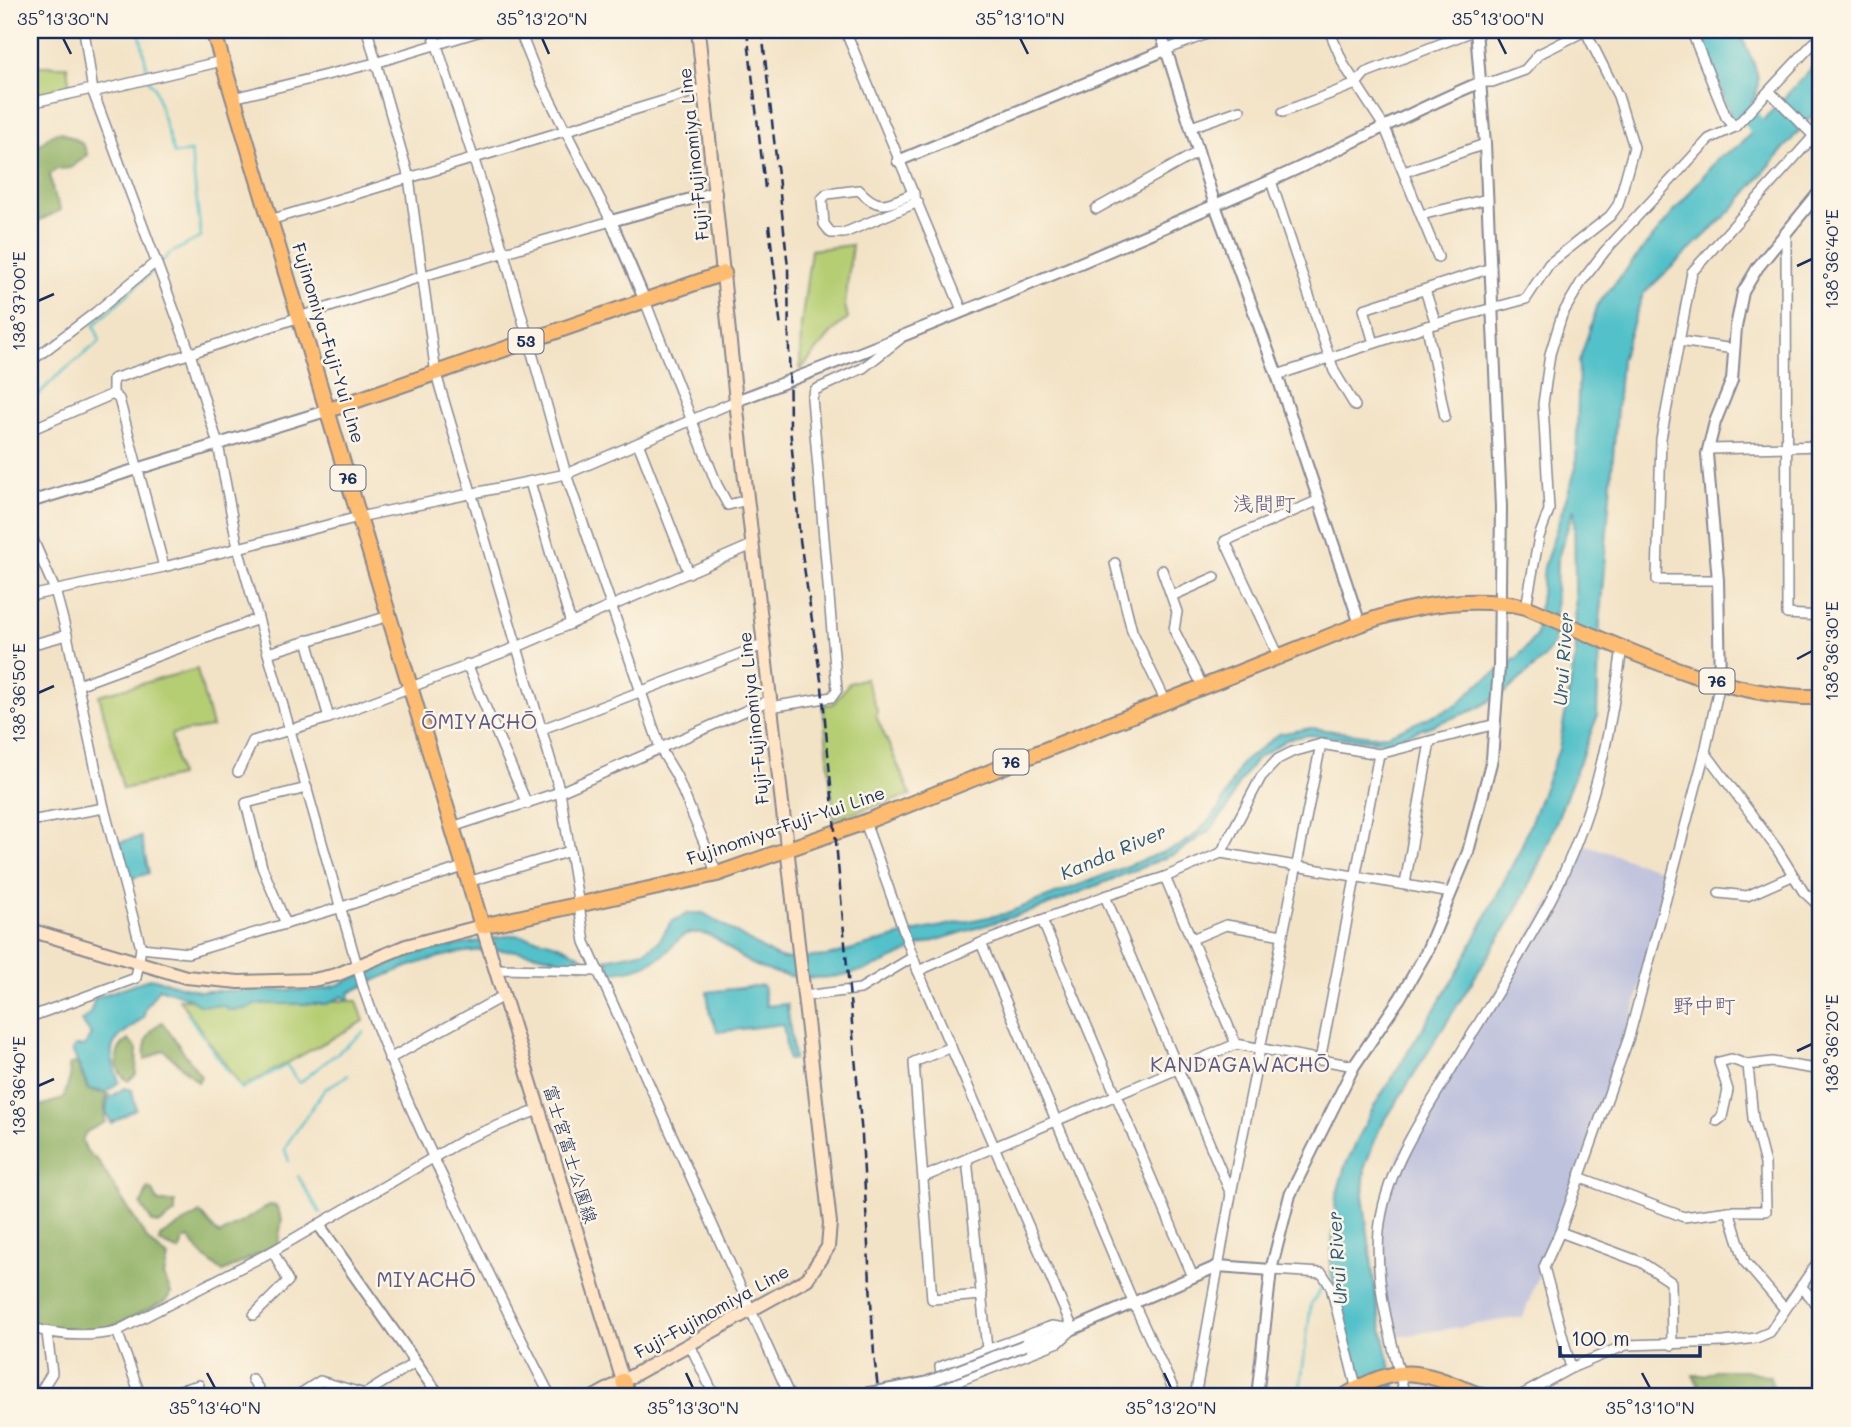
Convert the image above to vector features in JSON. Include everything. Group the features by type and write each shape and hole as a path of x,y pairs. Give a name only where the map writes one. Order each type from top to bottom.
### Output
{"main road":[{"name":"Fujinomiya-Fuji-Yui Line","path":"213,30 484,932 718,874 865,822 1360,625 1410,609 1500,601 1526,607 1695,676 1821,697"},
{"name":"Fuji-Fujinomiya Line","path":"594,1397 752,1312 807,1279 828,1247 830,1223 736,401 698,30"},
{"name":"53","path":"329,410 723,273"},
{"path":"30,930 186,977 239,982 313,980 357,970 406,946 484,932"},
{"name":"富士宮富士公園線","path":"484,932 623,1381"},
{"path":"1352,1393 1398,1374 1425,1373 1484,1397"},
{"path":"623,1381 628,1397"}],"street":[{"path":"83,30 93,91 142,230 157,261 190,353 218,444 239,548 258,620 342,907 357,970 388,1059 517,1333 551,1397"},
{"path":"367,30 409,178 436,374 560,792 584,942 790,1397"},
{"path":"432,30 504,253 566,474 661,750 676,775 718,874"},
{"path":"233,98 375,63 484,30"},
{"path":"519,30 565,131 611,221 728,505 747,500"},
{"path":"845,30 962,310"},
{"path":"1160,30 1215,205 1277,375 1360,625"},
{"path":"1257,1397 1271,1270 1290,1195 1354,1066 1400,998 1426,953 1451,893 1481,811 1496,719 1499,667 1501,507 1485,144 1476,30 1365,73 1356,84 1283,112"},
{"path":"30,596 164,567 359,517 566,474 694,422 736,401 906,334 1271,181 1385,128 1426,105 1481,82 1492,82 1525,70 1539,54 1586,30 1618,96 1634,147 1618,205 1610,216 1549,264 1526,299 1432,325 1277,375"},
{"path":"1691,30 1726,117 1735,127"},
{"path":"898,160 1212,32"},
{"path":"1526,607 1539,537 1549,510 1543,404 1550,354 1562,315 1582,281 1605,251 1709,139 1735,127 1759,102 1771,94 1821,35"},
{"path":"1332,37 1356,84 1385,128 1438,257"},
{"path":"30,103 222,61"},
{"path":"270,220 706,88"},
{"path":"1771,94 1814,136"},
{"path":"1191,127 1240,110"},
{"path":"1718,580 1657,580 1661,439 1692,272 1821,128"},
{"path":"1404,172 1485,144"},
{"path":"1097,209 1198,152"},
{"path":"1271,181 1334,371 1354,406"},
{"path":"859,190 870,202 880,206 916,198 844,233 831,233 824,224 822,199 827,194 859,190"},
{"path":"1571,1368 1544,1267 1560,1232 1629,1037 1705,752 1720,682 1718,580 1707,454 1711,449 1715,422 1732,380 1736,327 1748,282 1821,190"},
{"path":"113,394 113,379 190,353 423,276 716,192"},
{"path":"1421,215 1487,199"},
{"path":"1786,235 1787,614 1821,616"},
{"path":"30,362 157,261"},
{"path":"1374,343 1364,309 1491,268"},
{"path":"1425,290 1445,417"},
{"path":"452,827 560,792 770,704 832,697 837,690 812,397 815,390 863,368 906,334"},
{"path":"1679,341 1734,349"},
{"path":"30,430 113,394"},
{"path":"113,394 118,398 164,567"},
{"path":"30,502 329,410"},
{"path":"638,443 689,573"},
{"path":"1711,449 1821,446"},
{"path":"530,482 571,624"},
{"path":"1280,659 1225,541 1317,501"},
{"path":"30,534 55,590 104,808 141,947 136,978 30,1017"},
{"path":"239,772 253,741 329,718 517,646 752,545"},
{"path":"1115,563 1132,631 1166,702"},
{"path":"1162,570 1177,612 1174,630 1203,687"},
{"path":"1172,596 1215,577"},
{"path":"268,653 389,616"},
{"path":"78,685 258,620"},
{"path":"30,645 67,635"},
{"path":"307,640 329,718"},
{"path":"542,729 763,645"},
{"path":"1405,1397 1381,1289 1379,1231 1385,1205 1405,1148 1519,956 1571,859 1600,778 1611,727 1622,647"},
{"path":"467,664 527,804"},
{"path":"1222,853 1261,777 1271,765 1292,752 1321,744 1379,754 1430,742 1496,719"},
{"path":"1405,884 1430,742"},
{"path":"1195,1397 1231,1194 1282,935 1299,865 1321,744"},
{"path":"1705,752 1777,849 1792,876 1821,908"},
{"path":"1320,1060 1379,754"},
{"path":"286,924 262,867 246,803 307,788"},
{"path":"30,821 104,808"},
{"path":"865,822 918,971 1073,1329"},
{"path":"468,882 570,851"},
{"path":"918,971 981,943 1105,896 1165,877 1222,853 1451,893"},
{"path":"141,947 188,953 463,867"},
{"path":"1719,893 1747,896 1792,876"},
{"path":"1165,877 1236,1044"},
{"path":"1105,896 1176,1070 1231,1194"},
{"path":"1042,920 1193,1277"},
{"path":"1192,939 1226,925 1282,935"},
{"path":"981,943 1133,1303 1177,1397"},
{"path":"804,996 860,989 912,953"},
{"path":"495,970 599,971"},
{"path":"388,1059 503,996"},
{"path":"923,1177 1236,1044 1354,1066"},
{"path":"951,1047 914,1062 932,1299 982,1295"},
{"path":"1717,1121 1722,1118 1728,1090 1719,1062 1731,1059 1748,1065 1772,1062 1821,1070"},
{"path":"1579,1177 1684,1217 1729,1211 1766,1211 1765,1164 1753,1118 1748,1065"},
{"path":"30,1327 47,1333 98,1335 117,1331 273,1251 467,1138 538,1110"},
{"path":"967,1159 987,1349"},
{"path":"1729,1211 1745,1262 1786,1309"},
{"path":"319,1225 435,1396"},
{"path":"1560,1232 1641,1262 1671,1282 1672,1345"},
{"path":"254,1315 288,1281 273,1251"},
{"path":"1518,1397 1571,1368 1626,1345 1672,1345 1756,1338 1770,1332 1821,1257"},
{"path":"847,1397 925,1383 1073,1329 1218,1266 1322,1273 1331,1287 1352,1393"},
{"path":"1804,1282 1821,1279"},
{"path":"1804,1282 1821,1309"},
{"path":"943,1387 940,1367 1052,1326 1073,1329"},
{"path":"936,1397 943,1387 1059,1342 1073,1329"},
{"path":"117,1331 141,1397"},
{"path":"37,1397 52,1373 47,1333"},
{"path":"690,1345 715,1397"},
{"path":"295,1397 320,1381 365,1394 414,1363"},
{"path":"252,1379 264,1397"},
{"path":"154,1397 199,1385"}],"shaded area":[{"path":"1584,844 1672,874 1620,1060 1523,1317 1396,1337 1381,1286 1379,1236 1399,1154"}],"green space":[{"path":"30,66 67,66 70,89 30,99"},
{"path":"62,132 81,143 87,155 71,168 57,169 50,174 53,192 61,210 30,225 30,153 54,133"},
{"path":"852,245 845,305 848,318 800,370 801,325 811,250"},
{"path":"197,669 212,727 171,734 179,776 123,789 99,695"},
{"path":"865,678 877,710 876,716 911,795 834,819 823,705 833,704 849,683"},
{"path":"179,999 357,1001 364,1021 242,1088"},
{"path":"162,1022 201,1076 198,1082 164,1050 145,1060 148,1038"},
{"path":"129,1040 137,1049 136,1074 128,1081 120,1072 117,1060 120,1048"},
{"path":"77,1063 88,1090 109,1094 105,1102 105,1122 86,1132 82,1141 87,1152 98,1161 149,1242 168,1257 164,1276 171,1293 166,1301 105,1330 48,1328 30,1323 30,1109 63,1099 70,1078 69,1066"},
{"path":"148,1188 153,1191 158,1202 175,1202 175,1213 160,1224 153,1223 141,1205"},
{"path":"270,1205 276,1206 282,1219 278,1244 223,1272 201,1254 189,1238 184,1240 179,1251 159,1242 160,1237 200,1213 219,1235"},
{"path":"1715,1370 1744,1370 1770,1376 1776,1397 1710,1397 1702,1392 1693,1375 1705,1375"}],"water":[{"path":"1698,30 1738,30 1752,59 1758,80 1757,89 1735,127"},
{"path":"1821,58 1821,105 1731,211 1643,294 1621,360 1600,616 1597,717 1546,848 1517,910 1379,1130 1365,1166 1363,1195 1377,1305 1397,1397 1362,1397 1330,1269 1336,1197 1345,1166 1373,1108 1456,975 1520,850 1559,749 1576,652 1574,508 1557,561 1554,642 1543,659 1507,691 1474,710 1387,742 1309,735 1288,739 1256,759 1237,786 1227,809 1210,830 1177,853 1041,908 918,946 857,972 815,978 771,972 743,959 709,935 691,933 683,936 666,953 650,963 612,972 606,959 645,951 659,941 671,922 689,913 703,913 783,959 828,956 917,931 1004,914 1179,846 1196,834 1218,810 1241,764 1279,734 1311,728 1372,736 1388,735 1457,705 1477,685 1517,658 1536,636 1544,567 1576,468 1579,362 1598,304 1718,158 1740,145"},
{"path":"141,837 149,873 130,879 120,842"},
{"path":"513,935 553,943 588,961 582,967 521,951 463,952 407,967 349,993 350,998 346,1000 343,996 327,1004 258,1004 245,1009 229,1010 224,1006 199,1005 189,998 159,988 145,1009 144,1017 115,1043 112,1057 119,1082 106,1092 89,1089 72,1050 75,1046 85,1046 91,1034 81,1021 90,1014 95,998 151,978 199,991 319,990 338,985 403,955"},
{"path":"763,985 766,1006 787,1004 794,1059 788,1060 783,1024 718,1032 710,1013 707,992"},
{"path":"124,1088 132,1090 136,1109 111,1123 106,1112 108,1099"}],"waterway":[{"path":"139,30 150,83 154,86 174,154 191,152 201,237 169,254 161,263"},
{"name":"Urui River","path":"1738,99 1767,141 1763,145"},
{"path":"30,403 56,377 100,341 94,325 156,268"},
{"path":"187,1013 203,1037"},
{"path":"236,1082 242,1089 287,1065 299,1083 364,1032"},
{"path":"206,1041 230,1074"},
{"path":"289,1161 285,1150 287,1144 325,1089 348,1075"},
{"path":"298,1176 320,1213"},
{"path":"1299,1397 1311,1304 1325,1283"}],"railway":[{"path":"747,30 765,188"},
{"path":"762,30 788,267 790,427 800,540 822,687 862,1136 874,1355 879,1397"},
{"path":"769,225 781,328"}],"district":[{"name":"浅間町","path":"1264,504"},
{"name":"ŌMIYACHŌ","path":"479,722"},
{"name":"野中町","path":"1704,1006"},
{"name":"KANDAGAWACHŌ","path":"1240,1065"},
{"name":"MIYACHŌ","path":"426,1280"}],"water label":[{"name":"Kanda River","path":"1113,852"}]}
